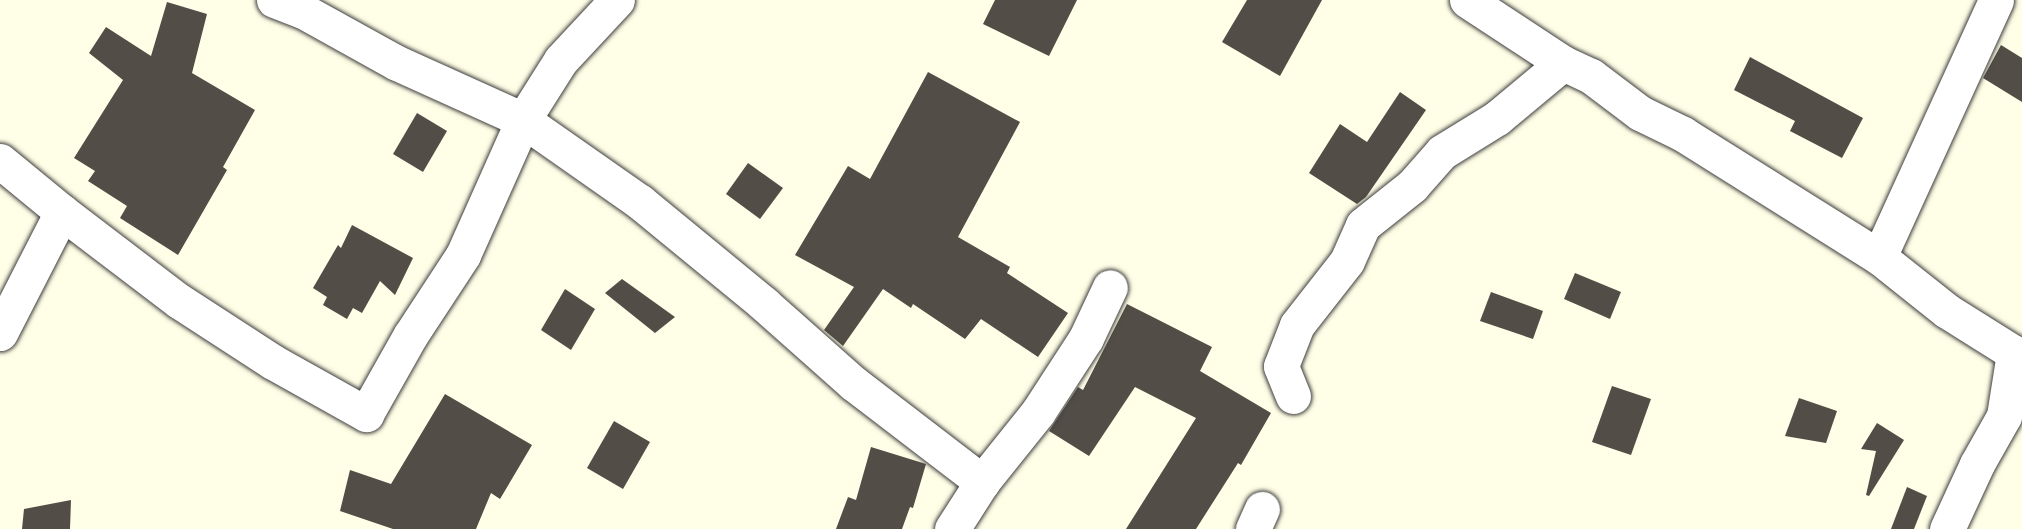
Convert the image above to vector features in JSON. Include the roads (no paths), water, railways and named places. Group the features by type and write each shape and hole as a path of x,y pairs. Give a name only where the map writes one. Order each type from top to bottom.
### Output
{"street":[{"path":"274,0 303,11 397,64 523,120 640,202 764,304 853,383 982,482"},
{"path":"0,160 62,212 179,301 273,362 366,414 463,255 523,120 561,60 617,0"},
{"path":"1468,0 1563,63 1591,76 1640,113 1683,134 1878,257 1947,311 2018,353 2004,416 1977,464 1947,529"},
{"path":"1878,257 1996,0"},
{"path":"1293,396 1280,366 1297,325 1347,261 1363,225 1412,186 1442,152 1497,118 1563,63"},
{"path":"0,333 62,212"},
{"path":"958,526 982,482 1038,412 1086,338 1110,287"}]}
